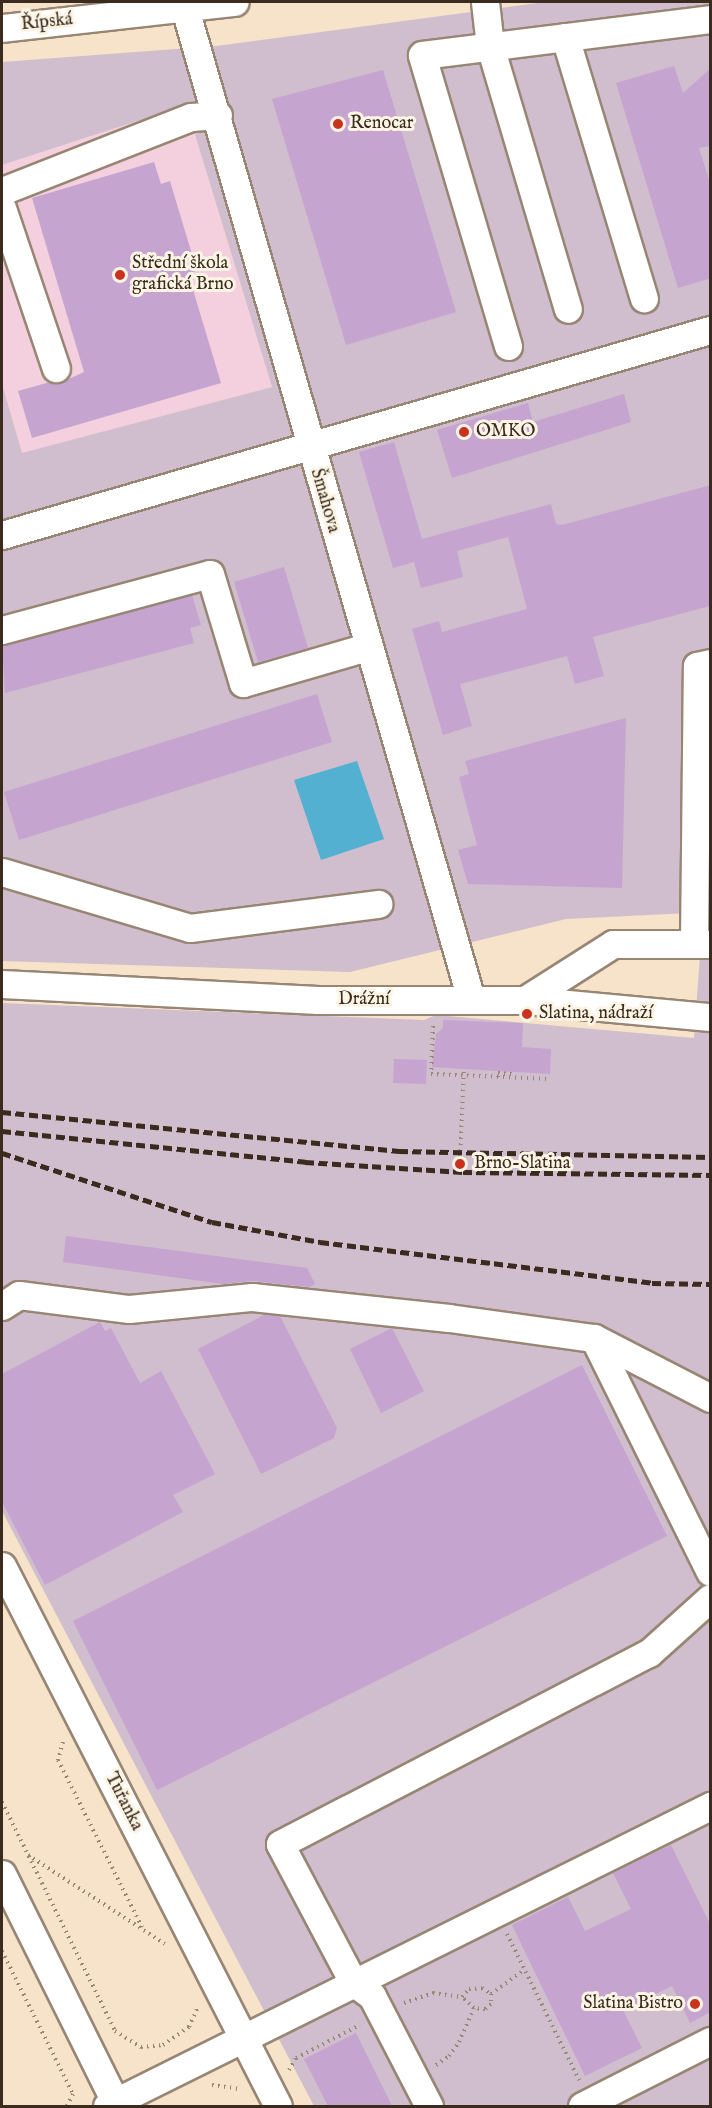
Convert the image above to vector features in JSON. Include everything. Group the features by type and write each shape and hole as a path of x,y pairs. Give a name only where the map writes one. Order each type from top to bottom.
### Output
{"street":[{"path":"75,20 104,2"},
{"name":"Řípská","path":"2,28 184,4 235,2"},
{"path":"485,2 490,46 568,309"},
{"name":"Šmahova","path":"184,4 218,115 309,447 471,999"},
{"path":"508,346 422,55 711,19"},
{"path":"565,37 644,298"},
{"path":"2,191 190,117 218,115"},
{"path":"2,208 56,368"},
{"path":"2,535 711,330"},
{"path":"2,630 210,574 243,683 367,647"},
{"path":"525,1000 613,944 702,944 697,666 711,663"},
{"path":"2,872 190,928 378,904"},
{"name":"Drážní","path":"2,984 318,1000 525,1000 711,1017"},
{"path":"2,1306 20,1295 129,1309 252,1297 449,1318 594,1338 711,1398"},
{"path":"594,1338 711,1572"},
{"name":"Tuřanka","path":"2,1566 278,2106"},
{"path":"429,2106 382,2013 372,1996 353,1982 280,1844 649,1653 711,1598"},
{"path":"2,1874 112,2104 353,1982 711,1806"},
{"path":"582,2095 711,2041"}],"path":[{"path":"433,1014 431,1074 498,1077 513,1074 549,1078"},
{"path":"460,1163 464,1069"},
{"path":"67,1730 58,1760 142,1929"},
{"path":"2,1802 115,2031 129,2042 150,2048 180,2037 195,2016 197,1996"},
{"path":"28,1855 169,1947"},
{"path":"506,1932 582,2095"},
{"path":"2,1951 73,2094 67,2106"},
{"path":"491,1994 524,1970"},
{"path":"462,1997 470,1989 482,1989 491,1994"},
{"path":"286,2075 297,2058 382,2013 433,1993 462,1997 474,2008 485,2009 491,2004 491,1994"},
{"path":"413,2075 449,2056 474,2008"},
{"path":"201,2088 232,2085 245,2093"}],"shaded area":[{"path":"545,2 710,2 710,912 566,919 350,972 2,961 2,384 22,453 272,387 186,105 2,165 2,62 216,46"},
{"name":"Střední škola grafická Brno","path":"186,105 272,387 22,454 2,384 2,165"},
{"path":"700,955 710,956 710,2106 314,2106 2,1511 2,1003 424,1020 436,1015 694,1038"}],"water":[{"path":"357,761 384,839 321,860 294,780"}],"building":[{"path":"674,66 683,93 711,68 711,146 699,148 711,186 711,278 678,288 616,83"},
{"path":"383,70 456,312 346,345 272,99"},
{"path":"154,162 161,184 170,181 197,271 188,273 221,383 32,438 18,391 50,382 60,383 84,372 32,198"},
{"path":"624,394 631,422 452,478 437,430 528,403 533,422"},
{"path":"394,442 422,539 551,504 556,524 562,525 711,485 710,606 593,637 604,676 575,684 567,656 460,684 472,726 443,735 412,629 439,621 442,632 527,609 508,537 457,551 463,577 421,588 414,562 393,568 359,452"},
{"path":"284,567 308,648 258,662 234,582"},
{"path":"192,595 201,625 190,628 194,643 5,693 2,645"},
{"path":"317,694 332,742 19,840 4,792"},
{"path":"626,718 622,888 468,884 458,850 477,845 459,777 469,774 465,761"},
{"path":"443,1020 523,1023 522,1047 551,1049 550,1074 432,1067 436,1034 443,1028"},
{"path":"394,1059 427,1060 426,1084 393,1083"},
{"path":"66,1236 307,1268 315,1284 309,1287 253,1281 223,1284 63,1262"},
{"path":"266,1314 280,1316 337,1428 334,1438 261,1474 198,1349"},
{"path":"100,1322 105,1331 111,1328 140,1383 161,1371 215,1474 173,1495 183,1512 45,1585 2,1502 2,1374"},
{"path":"392,1328 424,1391 381,1413 350,1349"},
{"path":"582,1365 667,1536 157,1790 73,1621"},
{"path":"671,1845 711,1926 711,2012 690,2023 672,1986 623,2010 642,2048 585,2076 512,1925 568,1897 585,1931 631,1909 613,1873"},
{"path":"356,2033 392,2106 328,2106 304,2059"}],"railway":[{"path":"2,1112 399,1151 710,1157"},
{"path":"2,1131 305,1162 463,1172 710,1175"},
{"path":"2,1153 212,1222 320,1242 652,1283 710,1284"}],"place":[{"name":"Renocar","path":"338,124"},
{"name":"Střední škola grafická Brno","path":"120,275"},
{"name":"OMKO","path":"464,432"},
{"name":"Slatina, nádraží","path":"527,1014"},
{"name":"Brno-Slatina","path":"460,1164"},
{"name":"Slatina Bistro","path":"695,2004"}]}
